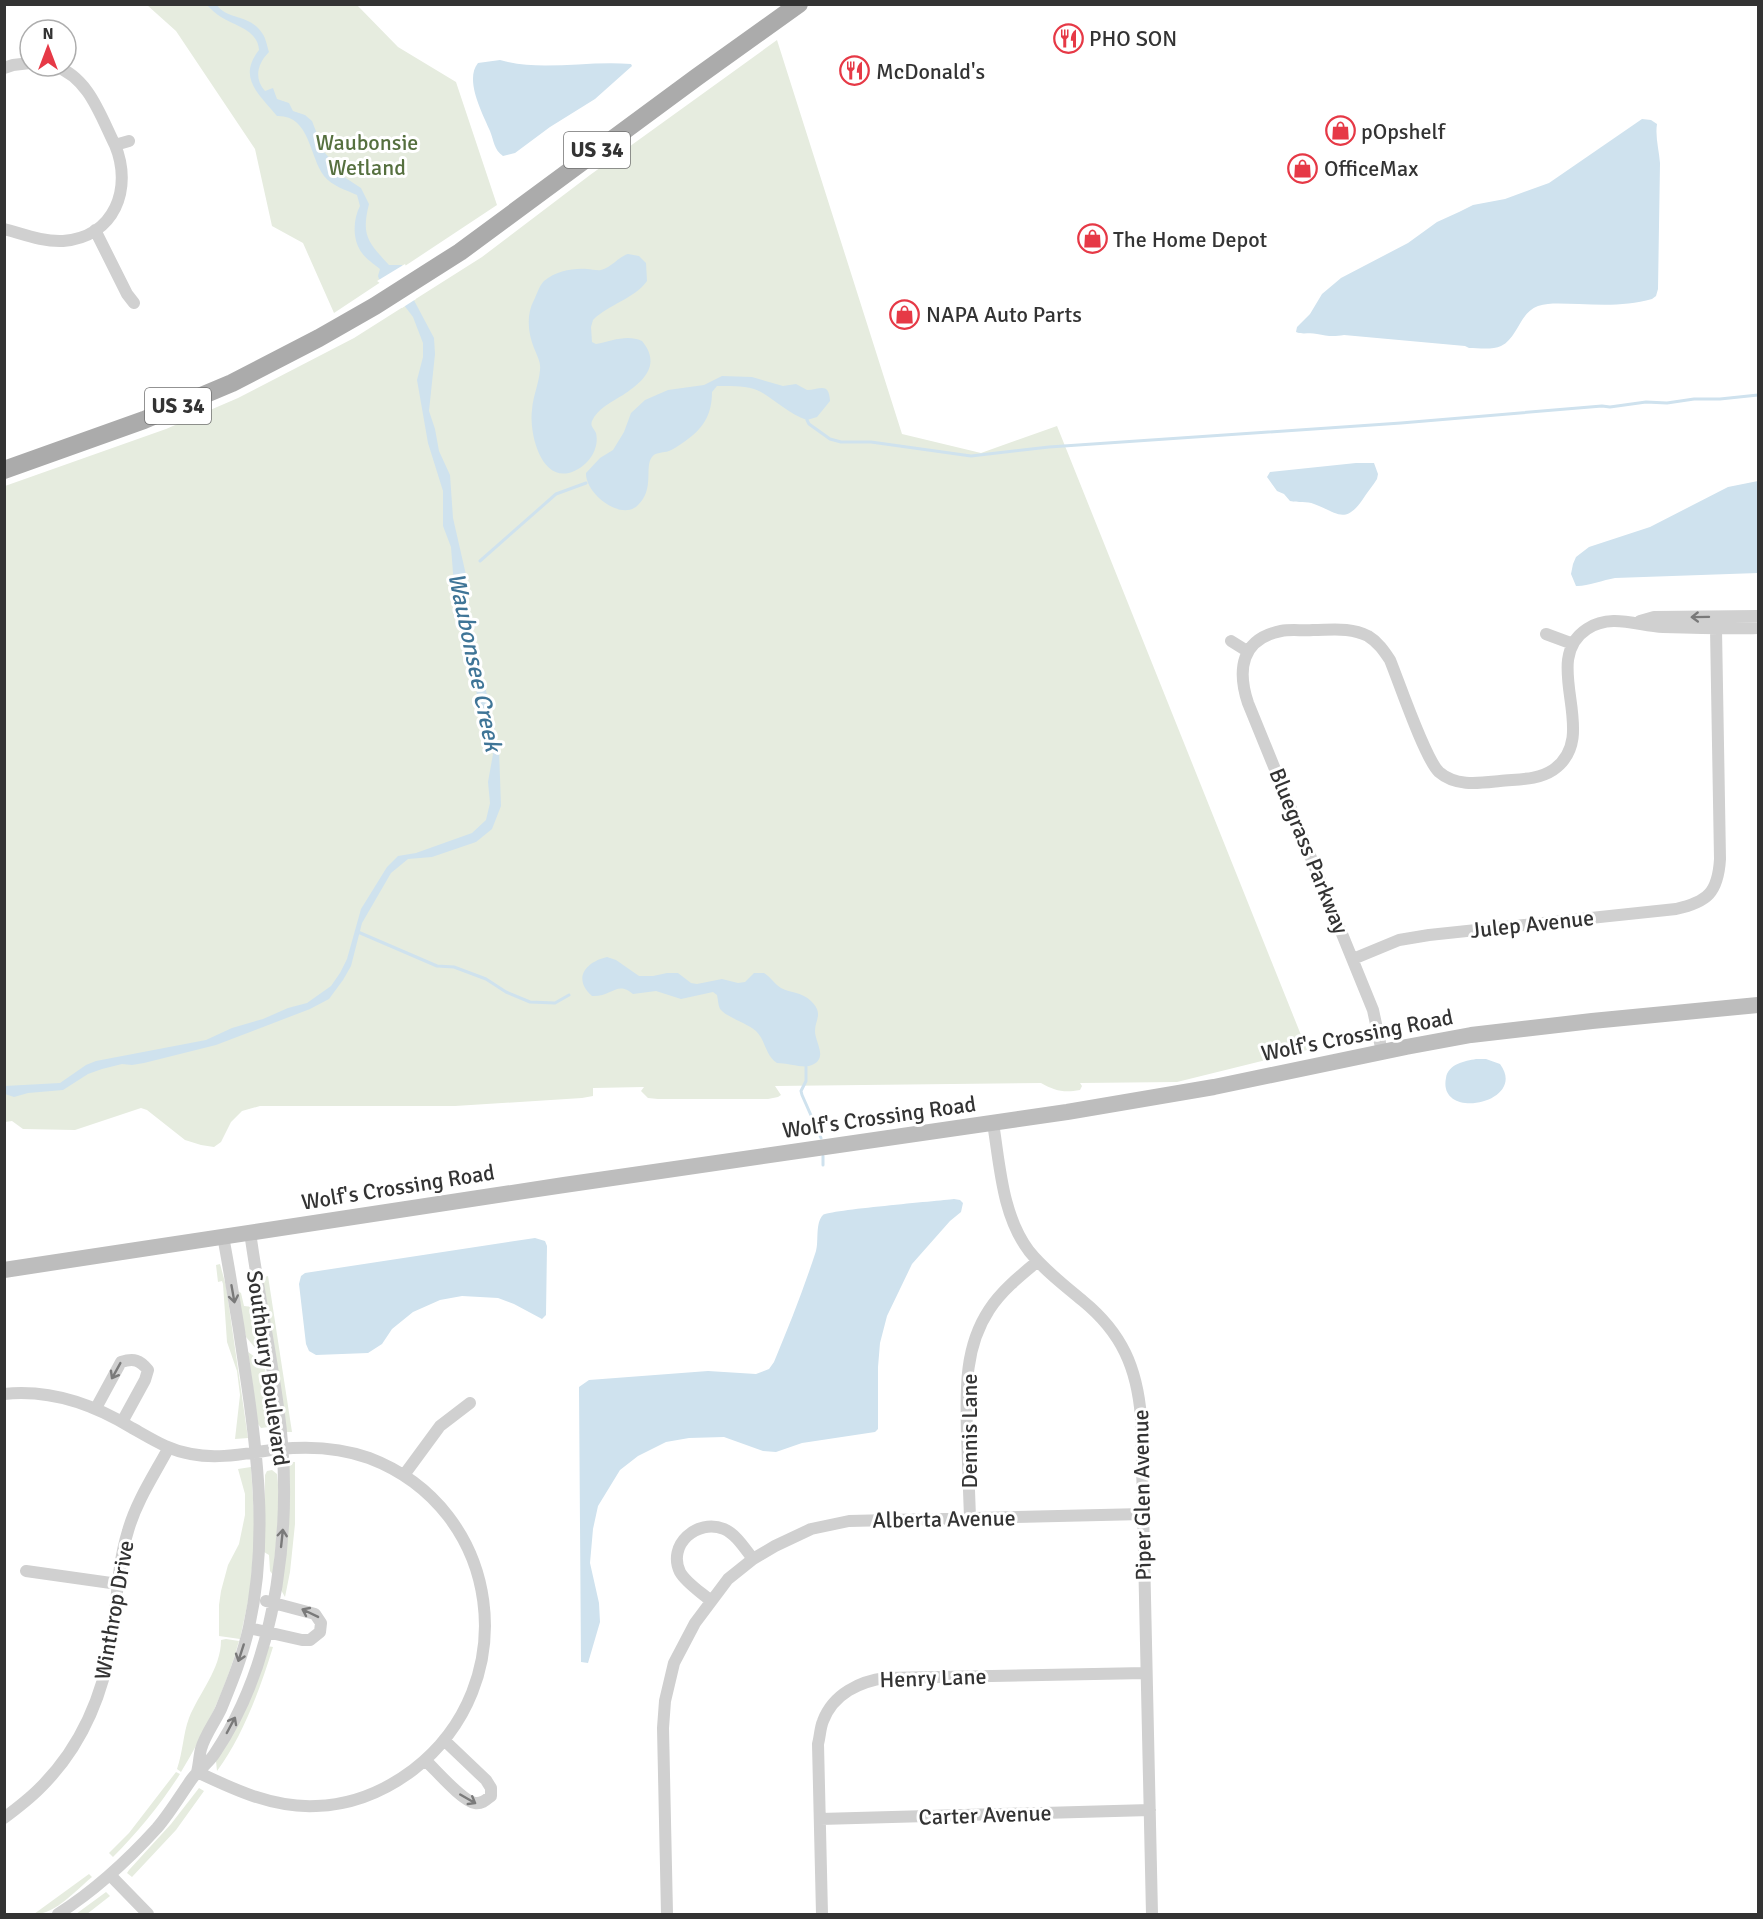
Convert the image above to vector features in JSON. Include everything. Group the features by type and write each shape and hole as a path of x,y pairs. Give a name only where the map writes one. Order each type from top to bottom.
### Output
{"main road":[{"name":"US 34","path":"4,470 144,420 232,383 375,306 425,276 799,4"},
{"name":"Wolf's Crossing Road","path":"4,1270 993,1123 1214,1087 1382,1052 1500,1031 1758,1005"}],"street":[{"path":"4,229 59,241 80,238 95,230 114,210 121,193 122,166 115,145 90,94 76,78"},
{"path":"115,145 129,141"},
{"path":"95,230 127,294 134,303"},
{"path":"1636,622 1654,617 1758,616"},
{"path":"1231,641 1247,651 1262,638 1281,631 1348,629 1369,637 1381,646 1390,660 1428,755 1446,782 1474,784 1537,777 1563,767 1573,738 1567,672 1570,652 1581,634 1595,625 1613,621 1636,622 1658,627 1758,628"},
{"name":"Julep Avenue","path":"1353,959 1399,940 1676,909 1696,905 1714,895 1720,873 1716,629"},
{"path":"1546,634 1573,644"},
{"name":"Bluegrass Parkway","path":"1247,651 1241,669 1243,689 1373,1010 1382,1052"},
{"name":"Piper Glen Avenue","path":"993,1123 1004,1193 1020,1237 1038,1261 1110,1326 1129,1359 1139,1398 1152,1914"},
{"name":"Southbury Boulevard","path":"58,1914 110,1875 158,1827 197,1772 214,1755 234,1720 255,1672 267,1633 283,1529 282,1449 278,1408 250,1232"},
{"name":"Southbury Boulevard","path":"197,1772 201,1748 220,1711 235,1674 249,1628 255,1599 260,1538 261,1496 256,1452 237,1313 223,1236"},
{"name":"Dennis Lane","path":"970,1518 966,1391 971,1351 990,1308 1038,1261"},
{"path":"96,1408 121,1362 132,1359 141,1362 148,1370 145,1380 122,1422"},
{"path":"4,1394 39,1394 85,1403 168,1449 198,1456 223,1456 282,1449 330,1449 351,1452 370,1458 404,1475 436,1502 462,1535 476,1568 486,1606 486,1638 480,1672 467,1703 444,1740 425,1760 395,1783 357,1800 315,1806 271,1802 238,1792 197,1772"},
{"path":"404,1475 441,1426 470,1403"},
{"name":"Winthrop Drive","path":"4,1818 40,1788 69,1754 88,1722 105,1676 122,1552 128,1528 136,1507 168,1449"},
{"name":"Alberta Avenue","path":"668,1914 663,1728 665,1701 674,1663 683,1643 728,1580 753,1559 775,1546 811,1530 849,1521 1143,1514"},
{"path":"711,1601 681,1573 677,1560 679,1545 687,1534 700,1528 724,1529 753,1559"},
{"path":"26,1572 118,1584"},
{"path":"249,1628 310,1640 321,1628 319,1618 315,1614 255,1599"},
{"name":"Henry Lane","path":"822,1914 818,1744 823,1720 834,1702 844,1693 860,1683 886,1678 1146,1673"},
{"path":"425,1760 467,1801 477,1804 486,1801 491,1796 491,1788 486,1780 444,1740"},
{"name":"Carter Avenue","path":"820,1819 1150,1810"},
{"path":"110,1875 148,1914"}],"green space":[{"name":"Waubonsie Wetland","path":"147,5 357,5 398,47 456,82 497,205 334,313 303,243 272,226 255,149 176,31"},
{"path":"777,40 902,434 981,453 1057,426 1307,1050 1177,1082 1080,1083 1082,1086 1080,1090 1069,1091 1055,1090 1041,1083 775,1086 781,1095 768,1099 658,1099 648,1098 641,1091 644,1087 593,1088 593,1096 582,1098 455,1106 260,1106 242,1111 231,1122 221,1142 214,1147 185,1140 147,1110 141,1108 75,1130 23,1129 12,1121 5,1122 5,486 166,429 238,398 354,338 482,257 590,175"},
{"path":"220,1264 226,1286 248,1438 235,1439 240,1395 237,1371 227,1342 223,1284 222,1281 218,1282 216,1265"},
{"path":"268,1276 292,1432 285,1432 261,1278"},
{"path":"236,1290 241,1293 244,1306 253,1307 262,1350 256,1349 246,1337"},
{"path":"248,1352 255,1357 259,1367 265,1368 273,1422 269,1427 261,1428 258,1424"},
{"path":"288,1462 295,1462 295,1524 285,1597 281,1590"},
{"path":"251,1467 255,1530 250,1592 240,1639 219,1636 219,1605 228,1565 239,1544 245,1515 245,1494 238,1469"},
{"path":"272,1470 277,1474 278,1499 273,1575 270,1571 269,1555 264,1552 265,1475 267,1471"},
{"path":"221,1640 239,1641 228,1676 199,1741 181,1772 177,1769 189,1718 214,1671"},
{"path":"267,1646 273,1647 256,1695 235,1743 217,1771 216,1761"},
{"path":"176,1772 180,1774 165,1796 113,1857 109,1853 129,1833"},
{"path":"199,1788 204,1791 176,1830 132,1877 127,1873 129,1870 171,1824"},
{"path":"89,1874 92,1877 65,1901 50,1910 34,1914"},
{"path":"106,1892 110,1896 87,1914 76,1914"}],"water":[{"name":"Waubonsee Creek","path":"207,5 217,5 221,10 251,23 262,33 269,52 258,72 259,82 265,91 273,88 277,99 289,103 293,111 305,115 312,121 324,152 335,164 338,173 361,188 369,204 366,224 368,238 389,265 402,265 406,273 408,289 434,338 435,354 429,411 439,451 450,475 453,518 466,575 463,584 463,610 475,641 499,749 501,806 492,829 476,842 432,857 408,859 391,873 362,923 351,966 329,999 310,1009 216,1045 144,1063 122,1064 102,1069 88,1074 63,1090 28,1093 14,1097 5,1094 5,1086 60,1083 86,1065 96,1061 206,1040 232,1028 307,1003 331,986 340,973 347,959 361,909 387,867 398,856 416,853 472,833 486,820 490,803 488,782 493,754 478,702 471,657 457,624 451,547 443,526 443,491 428,443 417,380 423,357 423,343 413,317 391,288 379,279 380,269 366,257 356,242 356,217 360,206 357,195 339,187 324,176 302,129 288,117 277,116 258,93 250,77 253,60 259,50 255,38 245,29 219,16"},
{"path":"500,60 531,65 615,63 632,66 595,99 550,127 515,153 503,156 496,148 479,106 473,78 478,63"},
{"path":"1642,119 1651,120 1657,124 1660,163 1658,289 1656,296 1652,299 1616,305 1548,304 1538,306 1527,314 1507,342 1490,348 1296,332 1297,327 1310,314 1322,294 1341,278 1408,243 1437,222 1473,205 1505,199 1549,183"},
{"path":"628,254 639,256 646,263 647,281 642,287 593,320 592,342 596,344 625,338 642,341 650,358 648,372 637,384 594,417 592,425 596,433 596,446 587,462 578,470 561,473 552,470 544,463 532,430 533,405 540,367 529,330 531,306 542,283 554,275 576,269 601,270"},
{"path":"722,376 752,377 783,386 796,384 807,390 823,388 828,391 830,401 817,417 807,420 751,388 717,386 712,392 708,415 701,427 673,449 653,455 649,466 646,492 638,505 623,510 614,508 598,497 587,481 586,473 600,458 613,450 624,432 631,413 645,400 668,390 704,385"},
{"path":"1374,463 1378,474 1377,479 1357,507 1341,515 1311,503 1290,501 1284,494 1277,491 1267,477 1270,472"},
{"path":"1758,481 1758,573 1615,578 1576,586 1571,574 1573,564 1576,557 1589,547 1650,527 1728,487"},
{"path":"607,957 616,960 639,976 678,973 691,983 697,984 722,979 738,983 745,982 754,973 764,973 781,988 804,996 817,1009 815,1031 820,1051 819,1060 809,1066 777,1063 770,1056 756,1031 720,1009 717,995 713,992 681,999 656,991 633,994 627,990 618,989 599,996 592,996 586,989 582,977 593,963"},
{"path":"1476,1059 1486,1059 1500,1064 1506,1078 1503,1089 1493,1097 1480,1102 1467,1103 1455,1100 1447,1092 1447,1073 1453,1066"},
{"path":"954,1199 963,1203 961,1212 950,1221 912,1264 887,1316 880,1343 878,1429 875,1432 802,1443 776,1452 763,1451 724,1437 689,1438 666,1442 638,1456 620,1470 598,1506 593,1529 590,1563 599,1603 600,1622 588,1663 581,1662 579,1387 589,1380 708,1371 756,1374 769,1369 791,1321 816,1251 819,1223 823,1215 863,1208"},
{"path":"535,1238 545,1241 547,1246 546,1315 542,1319 498,1298 462,1296 440,1300 413,1312 392,1329 382,1344 368,1353 316,1355 309,1351 306,1344 299,1284 301,1276 305,1273"}],"pier":[{"path":"405,264 416,299 402,308 389,290 377,281"}],"waterway":[{"path":"807,420 809,424 830,439 841,442 871,442 971,456 1049,447 1401,423 1758,395"},
{"path":"480,561 556,494 586,483"},
{"path":"358,932 437,966 454,967 486,979 506,992 530,1002 555,1003 569,995"},
{"path":"806,1067 806,1081 801,1091 821,1138"},
{"path":"823,1156 823,1165"}],"place":[{"name":"PHO SON","path":"1068,38"},
{"name":"McDonald's","path":"855,71"},
{"name":"pOpshelf","path":"1340,131"},
{"name":"OfficeMax","path":"1303,168"},
{"name":"The Home Depot","path":"1092,239"},
{"name":"NAPA Auto Parts","path":"905,314"}]}
